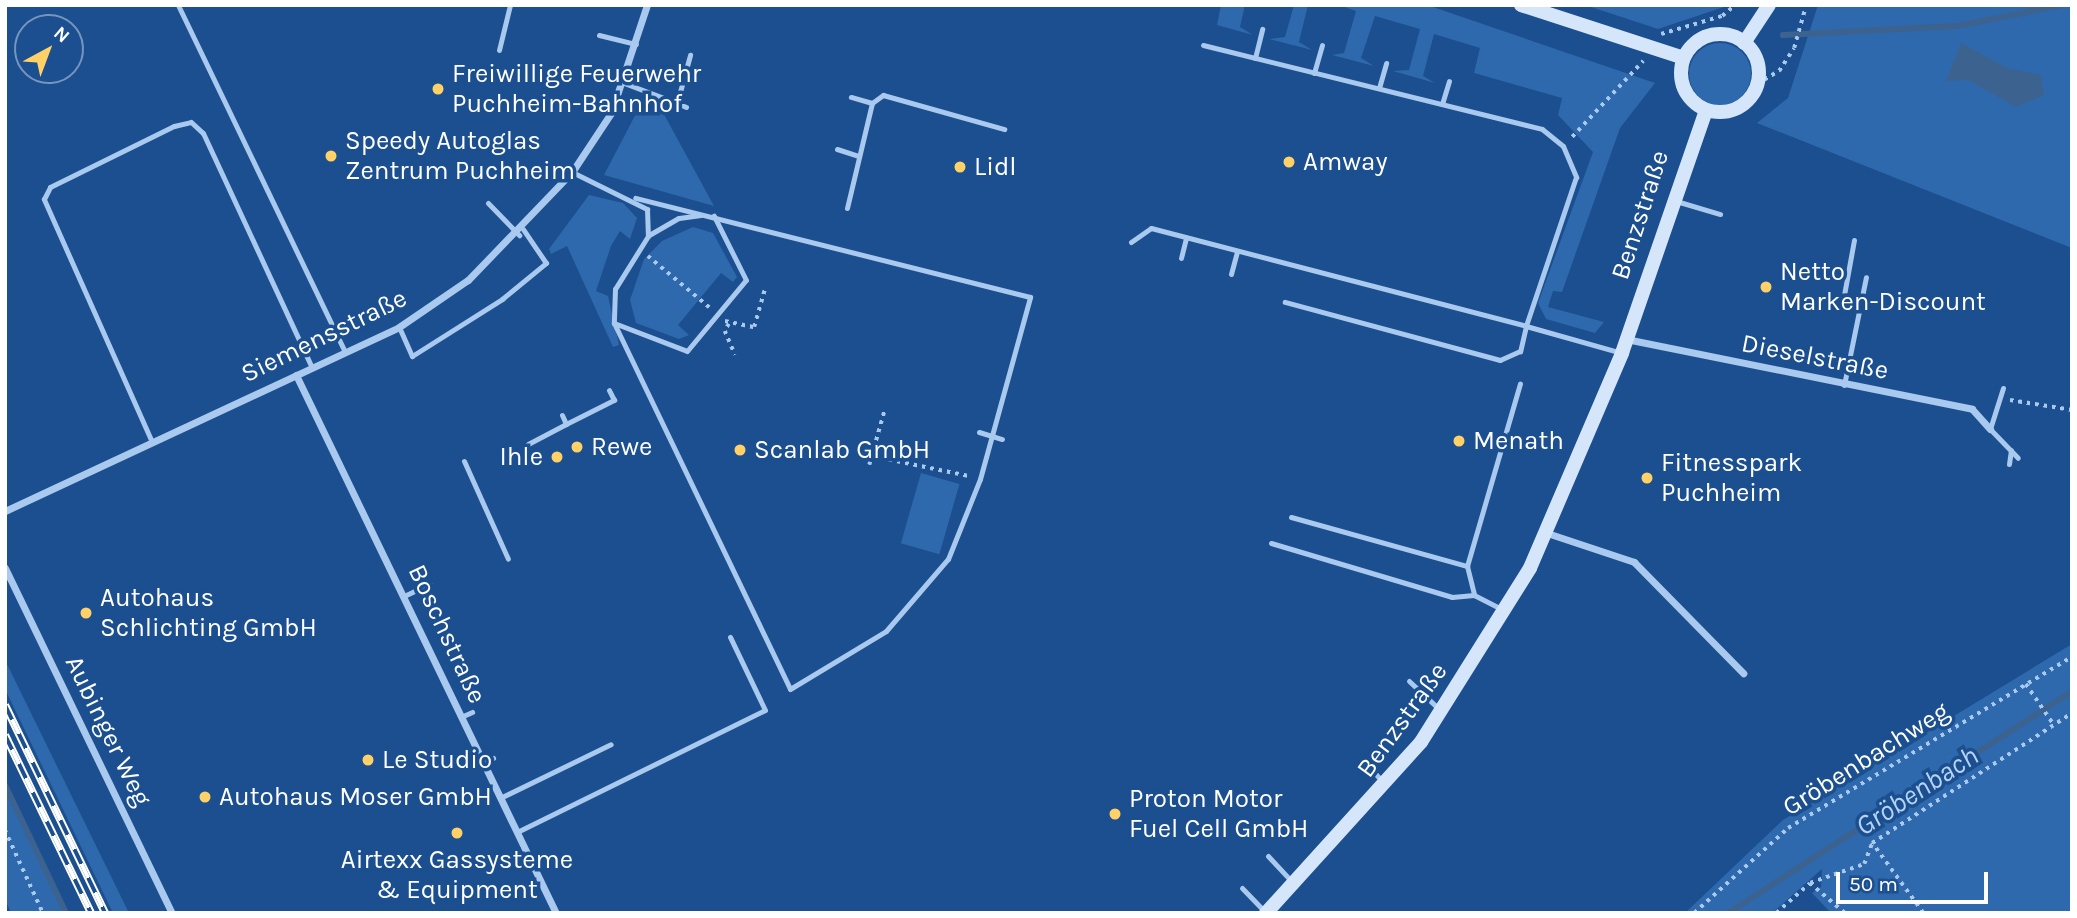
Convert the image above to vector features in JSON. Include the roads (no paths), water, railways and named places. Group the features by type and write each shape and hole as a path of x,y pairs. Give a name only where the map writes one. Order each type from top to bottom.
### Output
{"street":[{"path":"1521,5 1684,58"},
{"path":"1744,43 1769,5"},
{"name":"Siemensstraße","path":"5,511 399,327 468,280 521,232 572,172 624,83 646,6"},
{"path":"1715,35 1744,43 1755,57 1757,84 1733,110 1706,110 1684,89 1684,58 1696,43 1715,35"},
{"name":"Benzstraße","path":"1266,913 1296,886 1386,786 1442,712 1505,611 1547,533 1624,346 1670,200 1706,110"},
{"name":"Dieselstraße","path":"1624,346 1972,409 1990,429"},
{"name":"Boschstraße","path":"296,375 406,595 555,913"},
{"path":"1547,533 1634,562 1743,673"},
{"name":"Aubinger Weg","path":"5,568 172,913"}],"lane":[{"path":"178,5 345,352"},
{"path":"499,50 510,5"},
{"path":"1255,58 1262,29"},
{"path":"599,34 636,44"},
{"path":"1203,45 1542,129 1563,146 1576,177 1520,351 1500,360 1285,302"},
{"path":"1314,73 1322,45"},
{"path":"677,103 691,55"},
{"path":"1380,88 1386,63"},
{"path":"1442,104 1449,82"},
{"path":"624,83 686,107"},
{"path":"847,208 872,103 883,95 1004,129"},
{"path":"851,97 872,103"},
{"path":"152,442 44,198 50,187 174,127 191,122 203,132 312,368"},
{"path":"837,149 859,156"},
{"path":"572,172 635,198 714,215 1030,297 980,479 956,547 919,598 867,646 790,689 614,323 615,289 638,247 648,236 679,218 714,215"},
{"path":"635,198 648,209 648,236"},
{"path":"1670,200 1720,214"},
{"path":"399,327 412,356 502,299 546,263 521,232 488,203"},
{"path":"614,323 687,351 746,280 714,215"},
{"path":"1131,242 1151,228 1526,326 1624,346"},
{"path":"1181,258 1186,238"},
{"path":"1842,306 1854,240"},
{"path":"1231,274 1237,252"},
{"path":"1844,385 1866,276"},
{"path":"1474,595 1467,566 1520,384"},
{"path":"2003,388 1990,429 2018,457"},
{"path":"528,444 614,400 609,390"},
{"path":"562,415 566,424"},
{"path":"979,432 1002,439"},
{"path":"2009,464 2011,450"},
{"path":"464,461 509,559"},
{"path":"1291,517 1467,566"},
{"path":"1271,543 1452,597 1474,595 1505,611"},
{"path":"406,595 430,584"},
{"path":"517,832 765,710 730,637"},
{"path":"1409,681 1442,712"},
{"path":"463,716 472,712"},
{"path":"500,797 611,744"},
{"path":"484,762 494,758"},
{"path":"1370,768 1386,786"},
{"path":"1268,856 1296,886"},
{"path":"1242,888 1266,913"}],"waterway":[{"path":"1783,35 1957,26 2062,5"},
{"name":"Gröbenbach","path":"1728,913 2072,691"},
{"path":"5,785 66,913"}],"railway":[{"path":"5,705 105,913"},
{"path":"5,735 91,913"}],"place":[{"name":"Freiwillige Feuerwehr Puchheim-Bahnhof","path":"438,89"},
{"name":"Speedy Autoglas Zentrum Puchheim","path":"331,156"},
{"name":"Amway","path":"1289,162"},
{"name":"Lidl","path":"960,167"},
{"name":"Netto Marken-Discount","path":"1766,287"},
{"name":"Menath","path":"1459,441"},
{"name":"Rewe","path":"577,447"},
{"name":"Scanlab GmbH","path":"740,450"},
{"name":"Ihle","path":"557,457"},
{"name":"Fitnesspark Puchheim","path":"1647,478"},
{"name":"Autohaus Schlichting GmbH","path":"86,613"},
{"name":"Le Studio","path":"368,760"},
{"name":"Autohaus Moser GmbH","path":"205,797"},
{"name":"Proton Motor Fuel Cell GmbH","path":"1115,814"},
{"name":"Airtexx Gassysteme & Equipment","path":"457,833"}]}
